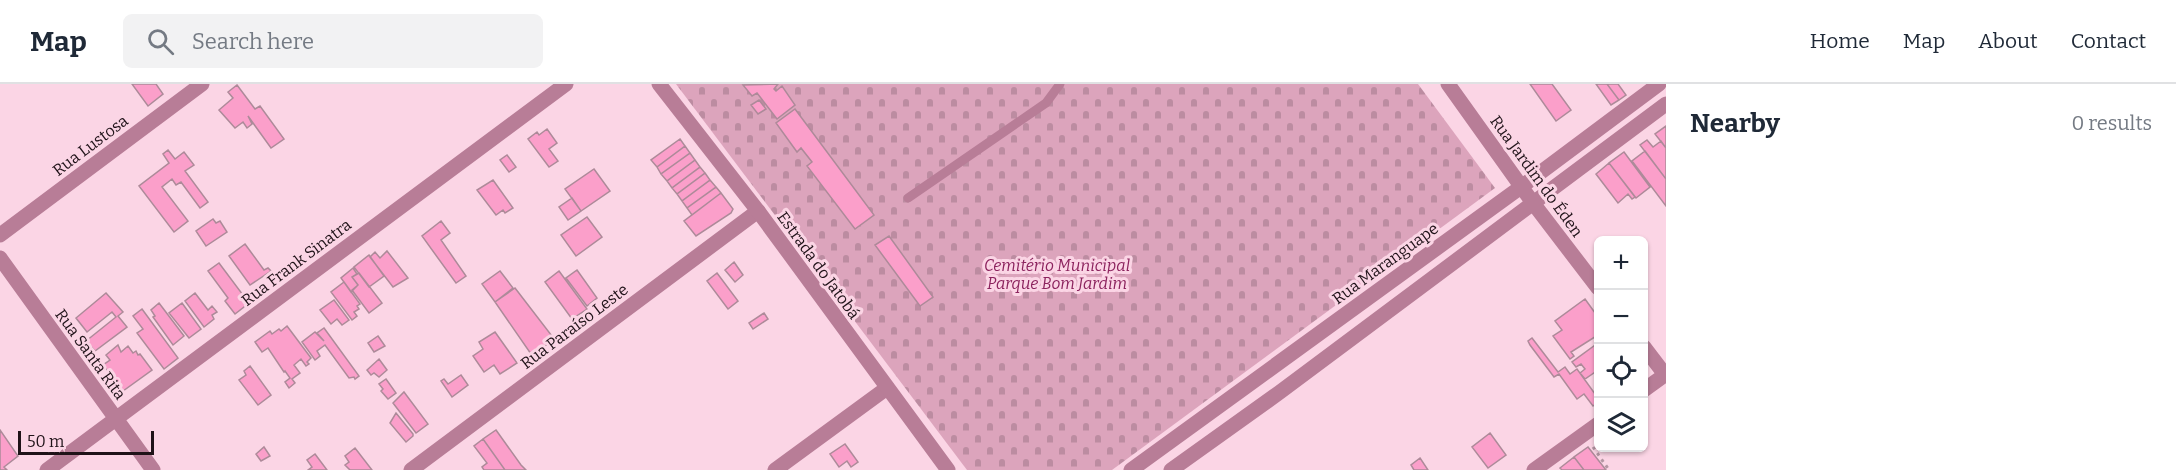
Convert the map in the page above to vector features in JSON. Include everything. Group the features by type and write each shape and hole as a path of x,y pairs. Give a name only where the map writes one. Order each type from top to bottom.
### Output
{"street":[{"name":"Rua Lustosa","path":"0,235 202,84"},
{"name":"Rua Frank Sinatra","path":"47,470 566,84"},
{"name":"Estrada do Jatobá","path":"659,84 758,211 948,470"},
{"name":"Rua Jardim do Éden","path":"1448,84 1521,187 1594,282"},
{"name":"Rua Maranguape","path":"1131,470 1659,84"},
{"path":"1171,470 1280,392 1666,104"},
{"name":"Rua Paraíso Leste","path":"411,470 758,211"},
{"name":"Rua Santa Rita","path":"0,258 153,470"},
{"path":"1648,352 1666,375 1648,387"},
{"path":"775,470 887,388"},
{"path":"1534,470 1594,427"}],"lane":[{"path":"908,198 1046,103 1060,84"}],"path":[{"path":"1583,435 1610,470"}],"green space":[{"name":"Cemitério Municipal Parque Bom Jardim","path":"676,84 1418,84 1495,188 1112,470 967,470"}],"building":[{"path":"132,84 156,84 163,94 148,106"},
{"path":"778,84 774,89 776,91 782,86 795,105 777,119 757,93 752,96 743,85"},
{"path":"1530,84 1552,84 1571,110 1556,121"},
{"path":"1596,84 1607,84 1619,100 1611,105"},
{"path":"1607,84 1618,84 1626,95 1619,100"},
{"path":"237,85 255,109 260,106 284,139 271,148 248,116 252,124 247,128 243,122 235,128 219,110 233,98 228,92"},
{"path":"759,100 766,109 758,114 751,105"},
{"path":"795,109 874,215 855,229 807,166 812,162 801,148 797,152 776,123"},
{"path":"1666,126 1666,148 1655,134"},
{"path":"547,129 557,143 549,149 558,161 549,167 528,139 537,132 539,135"},
{"path":"680,139 685,146 657,167 651,160"},
{"path":"1647,140 1653,147 1661,141 1666,148 1666,179 1640,145"},
{"path":"685,146 690,153 661,174 657,167"},
{"path":"168,150 175,159 184,152 194,165 185,171 208,202 200,208 181,182 176,185 172,179 162,187 188,221 174,232 139,186 169,163 163,154"},
{"path":"1645,151 1666,179 1666,206 1632,161"},
{"path":"1624,152 1650,187 1636,198 1609,163"},
{"path":"690,153 695,160 667,181 661,174"},
{"path":"507,155 516,167 509,172 500,160"},
{"path":"695,160 700,167 672,188 667,181"},
{"path":"1609,163 1635,197 1632,199 1628,194 1618,203 1596,174"},
{"path":"700,167 705,173 677,194 672,188"},
{"path":"594,169 610,191 581,211 565,189"},
{"path":"705,173 710,180 682,201 677,194"},
{"path":"493,180 513,208 505,213 503,210 496,215 477,190"},
{"path":"710,180 716,187 687,208 682,201"},
{"path":"716,187 721,193 692,215 687,208"},
{"path":"721,193 733,209 731,213 696,236 684,221"},
{"path":"572,198 581,211 568,220 559,207"},
{"path":"587,217 602,237 576,256 561,235"},
{"path":"213,219 216,223 220,221 227,232 206,246 196,231"},
{"path":"441,221 450,233 441,240 466,276 456,283 422,236"},
{"path":"889,236 933,297 920,306 875,245"},
{"path":"245,244 264,270 268,268 271,271 250,285 229,256"},
{"path":"387,251 408,278 393,287 370,257 375,252 380,258"},
{"path":"369,255 384,276 369,287 354,267"},
{"path":"734,262 743,275 735,282 725,270"},
{"path":"219,263 249,303 235,314 225,301 228,298 208,271"},
{"path":"353,268 357,274 352,277 358,285 351,292 341,278"},
{"path":"577,270 597,298 587,306 566,278"},
{"path":"500,271 513,288 495,302 482,284"},
{"path":"559,271 587,309 572,319 545,282"},
{"path":"359,273 382,303 369,313 352,290 358,285 352,277"},
{"path":"717,273 738,301 728,309 707,281"},
{"path":"344,282 360,304 357,306 359,309 354,312 357,316 352,320 331,292"},
{"path":"515,288 555,340 531,354 495,302"},
{"path":"106,293 123,312 118,316 127,327 95,351 86,341 116,317 112,312 87,332 76,318"},
{"path":"195,293 208,310 212,306 217,312 212,315 214,319 204,327 185,301"},
{"path":"1585,299 1594,311 1594,338 1571,352 1574,356 1570,359 1553,336 1562,330 1555,321"},
{"path":"334,300 349,320 342,325 337,319 331,324 320,310"},
{"path":"159,303 184,336 173,345 153,317 155,316 151,310"},
{"path":"182,303 201,329 189,338 169,313"},
{"path":"142,309 178,358 164,369 137,333 143,329 133,316"},
{"path":"764,313 768,319 753,329 749,323"},
{"path":"287,326 311,358 306,366 301,359 294,365 300,373 292,379 295,383 289,388 285,382 290,378 268,348 262,352 255,342 270,331 272,334"},
{"path":"324,328 359,376 355,379 354,377 349,378 325,345 317,351 320,356 315,360 302,342 315,332 324,341 317,333"},
{"path":"495,332 517,363 500,374 494,365 484,372 473,356 483,349 479,342"},
{"path":"378,336 385,346 374,352 368,343"},
{"path":"1532,338 1558,372 1565,367 1570,374 1577,369 1594,392 1594,405 1584,394 1577,399 1559,374 1554,377 1528,341"},
{"path":"118,345 121,352 128,346 133,353 136,351 152,370 123,391 103,365 110,360 106,355"},
{"path":"1594,346 1594,373 1585,379 1580,373 1585,369 1581,364 1576,367 1572,362"},
{"path":"379,359 387,370 379,377 374,373 371,375 367,370"},
{"path":"250,366 271,395 258,405 239,380 246,375 244,371"},
{"path":"461,375 468,385 452,397 441,381 444,379 448,384"},
{"path":"386,379 396,393 388,399 381,391 383,389 379,384"},
{"path":"404,392 428,424 416,433 393,403"},
{"path":"396,413 413,434 406,442 390,423"},
{"path":"0,430 18,456 4,467 7,470 0,470"},
{"path":"496,430 526,470 505,470 483,439"},
{"path":"1490,433 1506,455 1488,468 1472,447"},
{"path":"483,439 505,470 484,470 482,467 487,463 474,446"},
{"path":"845,444 858,462 851,467 847,461 839,467 830,454"},
{"path":"264,447 270,456 261,461 256,454"},
{"path":"1588,447 1606,470 1584,470 1574,457"},
{"path":"355,448 372,470 350,470 345,465 349,462 345,456"},
{"path":"315,454 327,470 308,470 312,467 307,460"},
{"path":"1574,457 1584,470 1562,470 1560,468"},
{"path":"1420,458 1428,470 1414,470 1411,465"}]}
